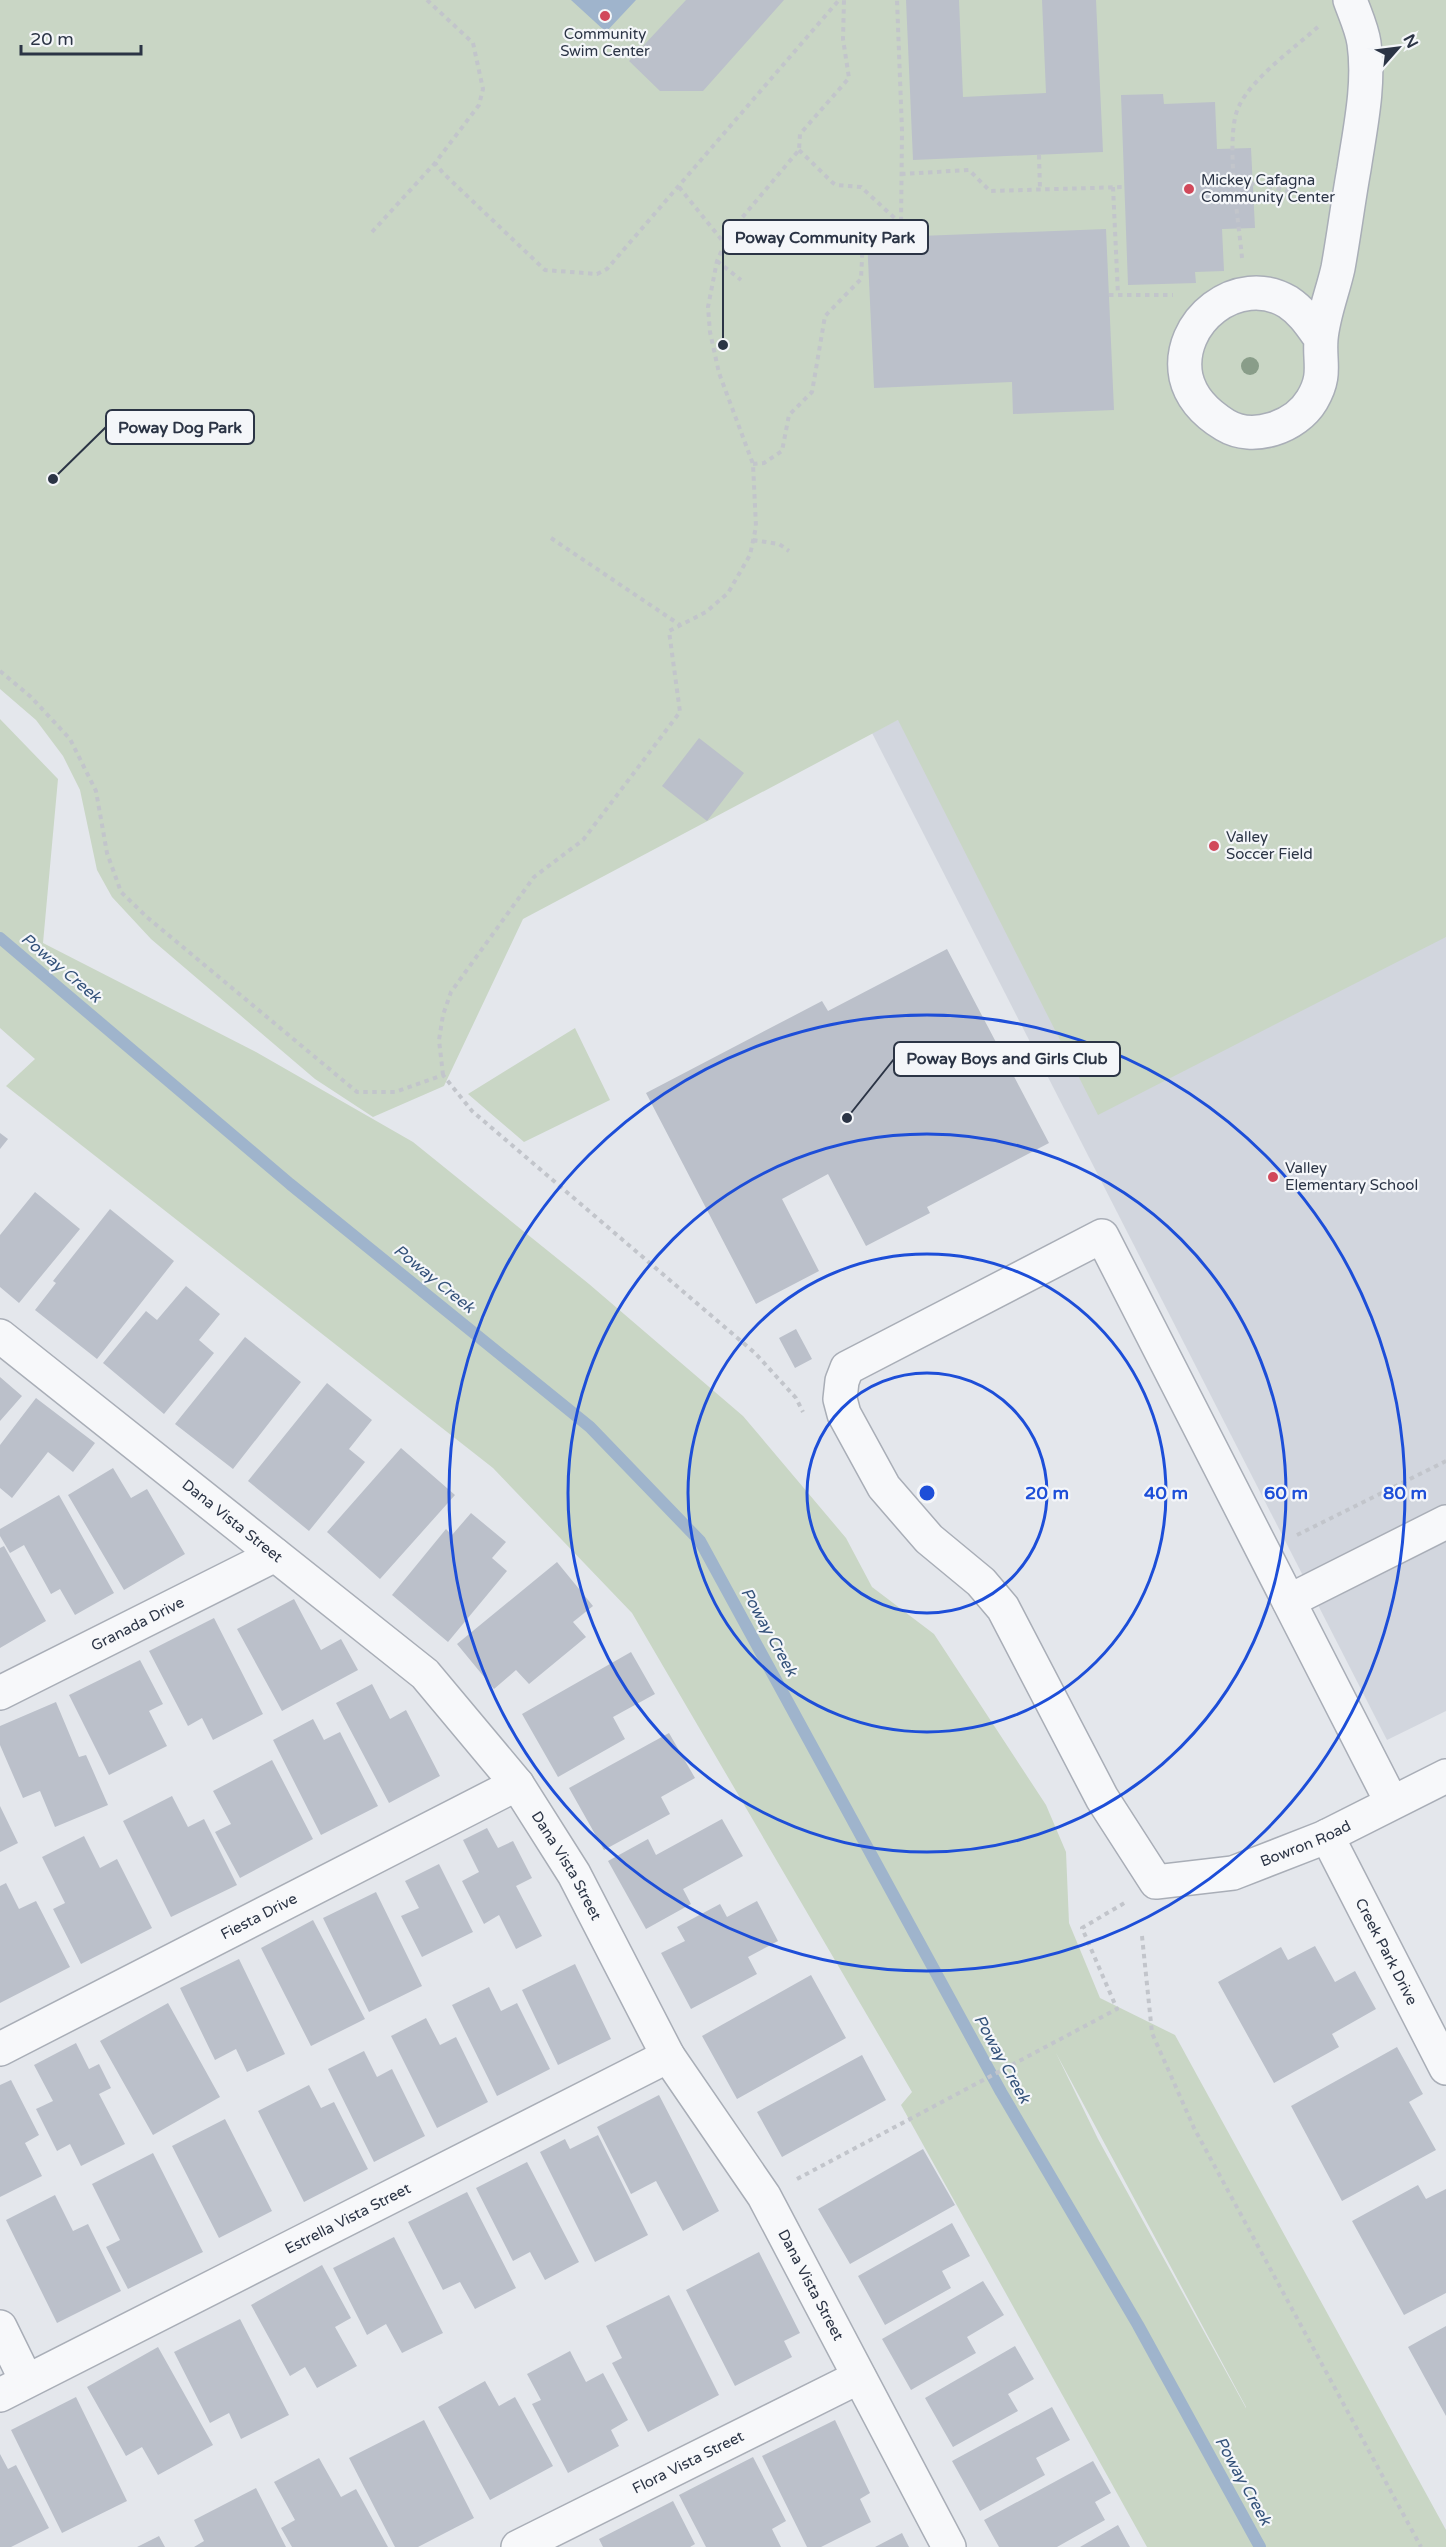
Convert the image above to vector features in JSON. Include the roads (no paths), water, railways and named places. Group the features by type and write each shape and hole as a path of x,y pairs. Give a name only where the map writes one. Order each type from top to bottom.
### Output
{"street":[{"path":"1321,339 1305,315 1287,302 1266,294 1243,294 1221,301 1204,315 1191,333 1185,355 1186,378 1195,399 1210,416 1230,428 1253,432 1276,429 1296,418 1312,401 1322,379 1321,339 1338,267 1363,112 1364,41 1350,0"},
{"name":"Bowron Road","path":"1289,1601 1102,1236 847,1368 842,1381 840,1399 844,1414 884,1487 929,1539 981,1582 1003,1608 1102,1798 1156,1882 1233,1873 1327,1836 1446,1776"},
{"name":"Dana Vista Street","path":"0,1336 425,1674 517,1784 574,1874 668,2056 764,2196 949,2547"},
{"path":"1392,1803 1289,1601 1446,1522"},
{"name":"Granada Drive","path":"0,1693 275,1555"},
{"name":"Fiesta Drive","path":"0,2049 517,1784"},
{"name":"Creek Park Drive","path":"1327,1836 1446,2068"},
{"name":"Estrella Vista Street","path":"13,2388 668,2056"},
{"path":"0,2327 13,2388"},
{"name":"Flora Vista Street","path":"518,2547 859,2377"}],"water":[{"name":"Community Swim Center","path":"571,0 636,0 606,32"}],"waterway":[{"name":"Poway Creek","path":"0,938 290,1184 590,1427 700,1541 1001,2092 1138,2325 1260,2547"}],"place":[{"name":"Community Swim Center","path":"605,16"},
{"name":"Mickey Cafagna Community Center","path":"1189,189"},
{"name":"Poway Community Park","path":"723,345"},
{"name":"Poway Dog Park","path":"53,479"},
{"name":"Valley Soccer Field","path":"1214,846"},
{"name":"Poway Boys and Girls Club","path":"847,1118"},
{"name":"Valley Elementary School","path":"1273,1177"}]}
